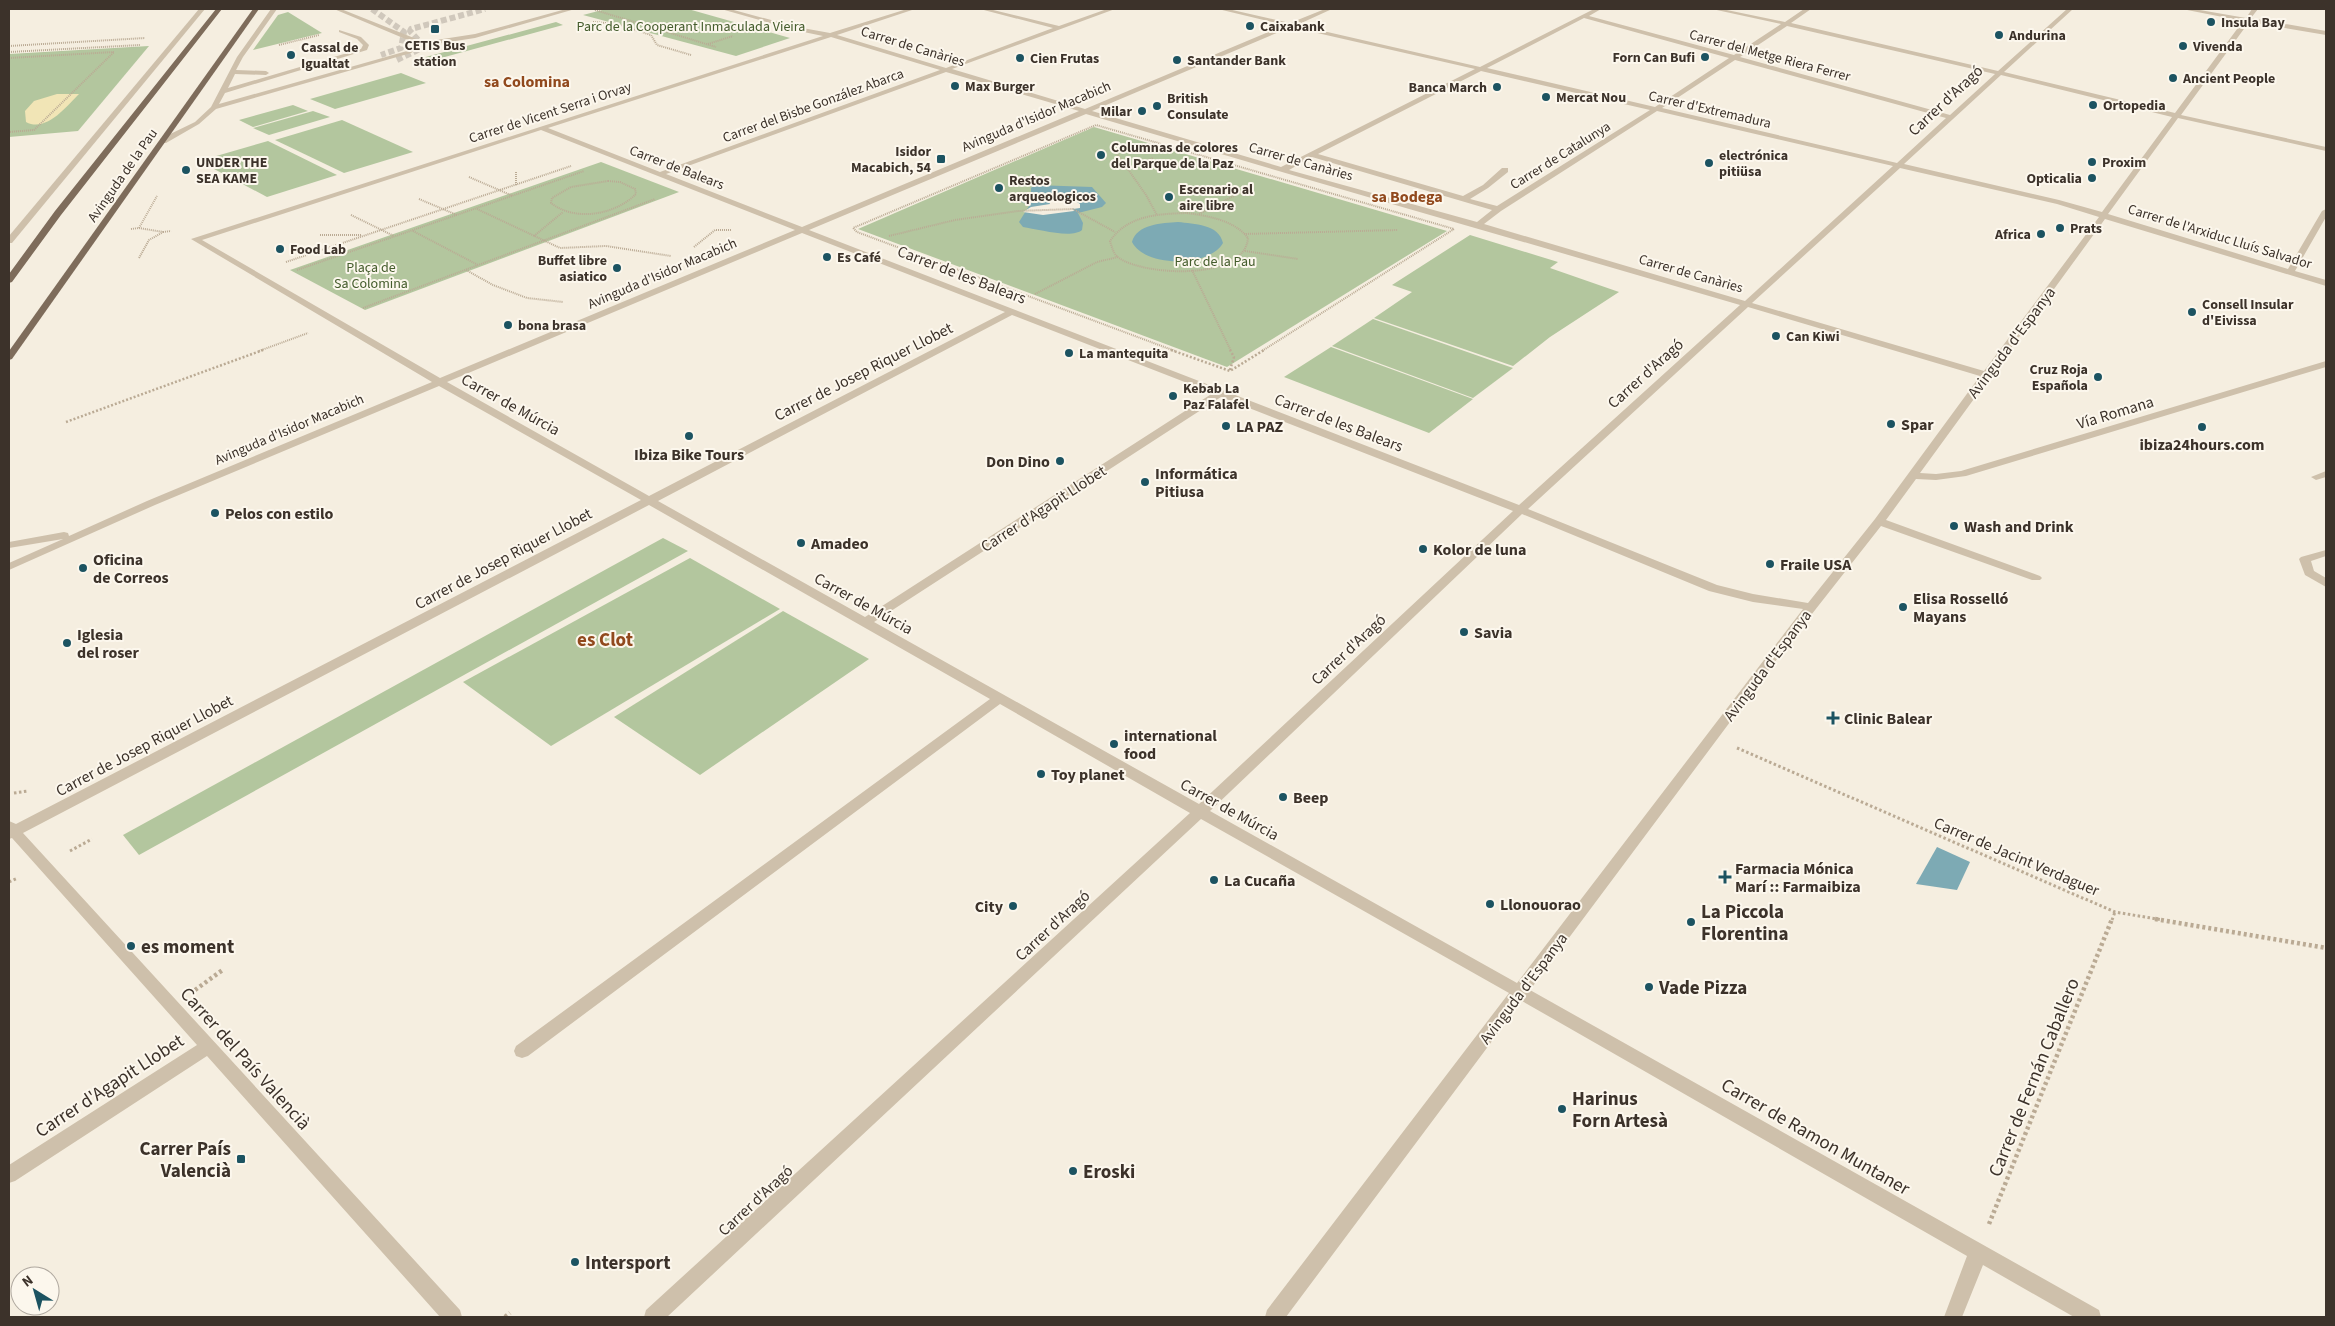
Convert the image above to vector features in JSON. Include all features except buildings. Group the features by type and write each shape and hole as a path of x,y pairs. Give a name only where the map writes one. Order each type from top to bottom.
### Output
{"main road":[{"name":"Avinguda de la Pau","path":"9,280 58,213 220,9"},
{"name":"Avinguda de la Pau","path":"9,357 256,9"}],"street":[{"path":"9,242 202,9"},
{"path":"163,141 197,123 214,108 232,72 274,9"},
{"path":"337,9 418,42 442,42 572,9"},
{"name":"Carrer de Canàries","path":"724,9 796,29 830,35 1282,170 1466,221 1986,375"},
{"name":"Carrer de Vicent Serra i Orvay","path":"195,239 912,9"},
{"path":"983,9 1059,28"},
{"name":"Carrer del Bisbe González Abarca","path":"660,174 1112,9"},
{"name":"Carrer d'Extremadura","path":"1221,9 2105,214"},
{"name":"Avinguda d'Isidor Macabich","path":"9,567 100,525 1329,9"},
{"path":"1282,170 1598,9"},
{"path":"1715,9 1786,23 2176,117 2326,148"},
{"name":"Carrer de Catalunya","path":"1478,225 1498,209 1656,109 1808,9"},
{"name":"Carrer d'Aragó","path":"653,1317 1201,811 1521,510 2070,9"},
{"path":"2185,9 2326,33"},
{"name":"Avinguda d'Espanya","path":"1274,1317 1712,737 1879,521 2255,9"},
{"name":"Carrer del Metge Riera Ferrer","path":"1583,16 1951,116"},
{"path":"223,93 282,73 364,50 366,45 360,38 341,31"},
{"path":"214,108 408,52 440,46 456,39"},
{"path":"408,52 415,48 418,42"},
{"path":"223,93 246,91 381,54"},
{"path":"214,108 397,60"},
{"path":"232,72 282,73"},
{"name":"Carrer de Balears","path":"541,128 804,230"},
{"path":"1312,156 1498,209"},
{"path":"1463,199 1496,180 1505,170"},
{"path":"2290,272 2326,211"},
{"name":"Carrer de l'Arxiduc Lluís Salvador","path":"2105,214 2326,283"},
{"name":"Carrer de les Balears","path":"804,230 1521,510 1713,588 1753,598 1811,607"},
{"name":"Carrer de Múrcia","path":"195,239 439,382 1520,992"},
{"name":"Carrer de Josep Riquer Llobet","path":"11,830 1013,312"},
{"name":"Vía Romana","path":"1911,475 1936,477 1962,474 2326,364"},
{"name":"Carrer d'Agapit Llobet","path":"865,622 1220,393"},
{"path":"1879,521 2036,578"},
{"path":"9,545 52,538 100,525"},
{"path":"2326,553 2306,559 2309,573 2326,583"},
{"path":"522,1051 1000,698"},
{"name":"Carrer del País Valencià","path":"11,830 453,1317"},
{"name":"Carrer de Ramon Muntaner","path":"1520,992 2092,1317"},
{"name":"Carrer d'Agapit Llobet","path":"9,1175 208,1047"},
{"path":"1953,1317 1978,1253"}],"path":[{"path":"562,12 596,23 617,24 651,35 658,45 732,67"},
{"path":"9,46 144,39 150,33"},
{"path":"9,52 172,43"},
{"path":"9,58 114,52 34,130 9,132"},
{"path":"1096,124 1101,132"},
{"path":"1230,371 1029,298 856,232 853,228 1096,124 1454,229"},
{"path":"1106,139 1146,195 1157,215"},
{"path":"266,281 621,159"},
{"path":"281,264 579,163"},
{"path":"1263,180 1282,170"},
{"path":"516,172 516,185"},
{"path":"466,176 514,196"},
{"path":"534,236 563,212 588,213 615,208 633,199 636,194 635,189 620,182 608,181 580,184 568,188 552,198 551,204 563,212"},
{"path":"1198,214 1255,184"},
{"path":"66,422 691,186"},
{"path":"419,199 457,215"},
{"path":"476,209 560,248 606,246 673,257"},
{"path":"851,248 876,239 955,220 1027,210 1077,209 1115,232"},
{"path":"350,214 395,236"},
{"path":"1029,298 1097,262 1118,257 1139,266 1160,270 1192,270 1224,264 1238,257 1244,250 1248,239 1228,222 1198,214 1157,215 1126,223 1115,232 1110,241 1118,257"},
{"path":"1230,371 1466,221"},
{"path":"1435,230 1454,229"},
{"path":"412,230 478,265"},
{"path":"1244,234 1406,230"},
{"path":"320,235 365,235"},
{"path":"692,248 699,251"},
{"path":"1244,250 1298,259"},
{"path":"465,270 493,285 527,298 567,302"},
{"path":"1192,270 1234,356 1230,371 1232,377"},
{"name":"Carrer de Jacint Verdaguer","path":"1712,737 2115,912 2326,948"},
{"name":"Carrer de Fernán Caballero","path":"1978,1253 2115,912"},
{"path":"192,992 224,969"},
{"path":"505,1317 510,1313"}],"green space":[{"name":"Parc de la Cooperant Inmaculada Vieira","path":"606,9 688,9 790,38 736,56 583,15"},
{"path":"288,12 322,33 253,50 278,15"},
{"path":"556,22 563,25 430,61 422,58"},
{"path":"149,46 78,131 9,137 9,54"},
{"path":"401,73 426,83 335,109 310,99"},
{"path":"293,105 308,111 253,127 239,120"},
{"path":"313,111 330,117 269,135 253,128"},
{"path":"342,120 413,152 344,173 275,140"},
{"name":"Parc de la Pau","path":"1094,127 1447,231 1227,367 858,229"},
{"path":"268,141 337,175 267,197 199,161"},
{"name":"Plaça de Sa Colomina","path":"601,162 679,192 365,310 290,270"},
{"path":"1470,235 1558,262 1550,268 1619,292 1550,337 1513,366 1374,318 1412,292 1392,285"},
{"path":"1373,319 1513,368 1473,398 1332,346"},
{"path":"1331,347 1473,399 1429,433 1284,377"},
{"path":"663,538 688,551 139,855 123,835"},
{"path":"690,558 780,609 551,746 463,682"},
{"path":"783,611 869,659 700,775 614,717"}],"sand":[{"path":"57,94 79,94 56,117 41,124 26,122 25,111 34,101"}],"water":[{"path":"1034,185 1092,187 1106,203 1102,207 1078,213 1083,223 1082,230 1077,233 1063,234 1023,227 1019,222 1029,206 1020,201 1031,193 1031,188"},
{"path":"1178,222 1205,226 1217,232 1223,243 1216,251 1205,257 1178,261 1163,260 1150,256 1139,250 1132,242 1139,231 1145,228 1158,224"},
{"path":"1937,847 1970,862 1957,890 1916,884"}],"pier":[{"path":"1053,200 1074,200 1080,204 1080,208 1073,209 1074,211 1043,215 1023,212 1031,207 1050,204 1049,202"}],"tunnel":[{"path":"372,9 404,32 401,48 381,55"},
{"path":"397,60 420,49 421,43 410,31 411,29 485,9"}],"place":[{"name":"Insula Bay","path":"2211,22"},
{"name":"Caixabank","path":"1250,26"},
{"name":"CETIS Bus station","path":"435,29"},
{"name":"Andurina","path":"1999,35"},
{"name":"Vivenda","path":"2183,46"},
{"name":"Cassal de Igualtat","path":"291,55"},
{"name":"Forn Can Bufi","path":"1705,57"},
{"name":"Cien Frutas","path":"1020,58"},
{"name":"Santander Bank","path":"1177,60"},
{"name":"Ancient People","path":"2173,78"},
{"name":"Max Burger","path":"955,86"},
{"name":"Banca March","path":"1497,87"},
{"name":"Mercat Nou","path":"1546,97"},
{"name":"Ortopedia","path":"2093,105"},
{"name":"British Consulate","path":"1157,106"},
{"name":"Milar","path":"1142,111"},
{"name":"Columnas de colores del Parque de la Paz","path":"1101,155"},
{"name":"Isidor Macabich, 54","path":"941,159"},
{"name":"Proxim","path":"2092,162"},
{"name":"electrónica pitiüsa","path":"1709,163"},
{"name":"UNDER THE SEA KAME","path":"186,170"},
{"name":"Opticalia","path":"2092,178"},
{"name":"Restos arqueologicos","path":"999,188"},
{"name":"Escenario al aire libre","path":"1169,197"},
{"name":"Prats","path":"2060,228"},
{"name":"Africa","path":"2041,234"},
{"name":"Food Lab","path":"280,249"},
{"name":"Es Café","path":"827,257"},
{"name":"Buffet libre asiatico","path":"617,268"},
{"name":"Consell Insular d'Eivissa","path":"2192,312"},
{"name":"bona brasa","path":"508,325"},
{"name":"Can Kiwi","path":"1776,336"},
{"name":"La mantequita","path":"1069,353"},
{"name":"Cruz Roja Española","path":"2098,377"},
{"name":"Kebab La Paz Falafel","path":"1173,396"},
{"name":"Spar","path":"1891,424"},
{"name":"LA PAZ","path":"1226,426"},
{"name":"ibiza24hours.com","path":"2202,427"},
{"name":"Ibiza Bike Tours","path":"689,436"},
{"name":"Don Dino","path":"1060,461"},
{"name":"Informática Pitiusa","path":"1145,482"},
{"name":"Pelos con estilo","path":"215,513"},
{"name":"Wash and Drink","path":"1954,526"},
{"name":"Amadeo","path":"801,543"},
{"name":"Kolor de luna","path":"1423,549"},
{"name":"Fraile USA","path":"1770,564"},
{"name":"Oficina de Correos","path":"83,568"},
{"name":"Elisa Rosselló Mayans","path":"1903,607"},
{"name":"Savia","path":"1464,632"},
{"name":"Iglesia del roser","path":"67,643"},
{"name":"Clinic Balear","path":"1833,718"},
{"name":"international food","path":"1114,744"},
{"name":"Toy planet","path":"1041,774"},
{"name":"Beep","path":"1283,797"},
{"name":"Farmacia Mónica Marí :: Farmaibiza","path":"1725,877"},
{"name":"La Cucaña","path":"1214,880"},
{"name":"Llonouorao","path":"1490,904"},
{"name":"City","path":"1013,906"},
{"name":"La Piccola Florentina","path":"1691,922"},
{"name":"es moment","path":"131,946"},
{"name":"Vade Pizza","path":"1649,987"},
{"name":"Harinus Forn Artesà","path":"1562,1109"},
{"name":"Carrer País Valencià","path":"241,1159"},
{"name":"Eroski","path":"1073,1171"},
{"name":"Intersport","path":"575,1262"}],"district":[{"name":"sa Colomina","path":"527,81"},
{"name":"sa Bodega","path":"1407,196"},
{"name":"es Clot","path":"605,639"}]}
